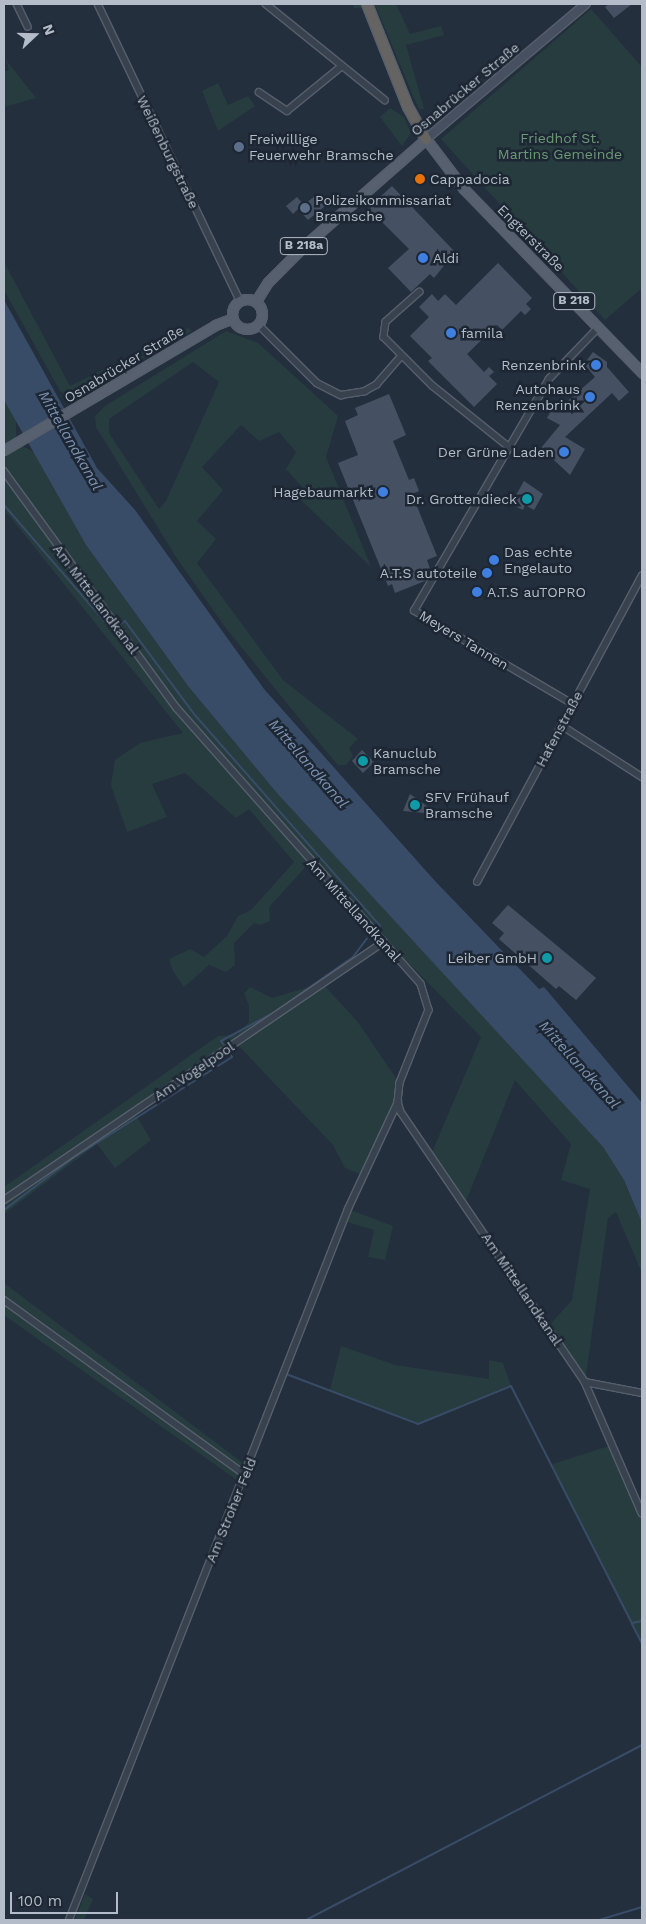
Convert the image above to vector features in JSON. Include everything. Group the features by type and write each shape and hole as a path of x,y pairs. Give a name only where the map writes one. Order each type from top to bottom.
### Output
{"highway":[{"name":"B 218","path":"368,4 408,107 426,139"}],"main road":[{"name":"Osnabrücker Straße","path":"256,301 268,282 304,246 426,139 586,4"},
{"name":"Engterstraße","path":"426,139 464,189 600,327 642,373"},
{"path":"240,300 256,301 262,313 258,324 242,328 233,318 234,306 240,300"},
{"name":"Osnabrücker Straße","path":"4,450 215,325 233,318"}],"street":[{"path":"16,4 28,27"},
{"name":"Weißenburgstraße","path":"98,4 240,300"},
{"path":"266,4 385,100"},
{"path":"259,92 287,111 342,66"},
{"path":"420,292 382,329 401,356 486,432 508,446"},
{"path":"258,324 317,383 341,395 365,391 376,384 401,356"},
{"name":"Meyers Tannen","path":"572,704 414,611 508,446 549,379 600,327"},
{"name":"Am Mittellandkanal","path":"4,471 177,708 422,984 429,1010 400,1082 398,1102 585,1382 640,1500 642,1513"},
{"name":"Hafenstraße","path":"477,882 642,576"},
{"path":"561,725 642,777"},
{"name":"Am Vogelpool","path":"4,1200 384,942"},
{"name":"Am Stroher Feld","path":"69,1920 348,1209 398,1102"},
{"path":"4,1300 244,1474"},
{"path":"585,1382 642,1393"}],"green space":[{"path":"353,4 396,4 410,34 441,26 444,35 406,45 424,109 419,109 376,7 354,8"},
{"name":"Friedhof St. Martins Gemeinde","path":"591,9 642,67 642,288 605,320 441,139"},
{"path":"6,60 36,98 4,107 4,72 9,70"},
{"path":"218,83 228,105 248,96 255,106 218,131 202,91"},
{"path":"390,108 404,117 411,133 402,146 380,117"},
{"path":"4,262 70,386 188,328 192,331 74,397 67,396 60,391 4,290"},
{"path":"226,331 258,343 338,416 326,457 371,567 301,500 302,487 286,469 296,452 279,432 259,441 241,425 202,467 223,490 197,521 216,539 197,563 283,680 358,739 349,748 353,756 346,765 338,765 325,750 225,627 176,557 96,427 95,416 105,406","holes":["193,362 219,382 166,501 159,509 109,433 109,419"]},
{"path":"4,400 16,420 16,443 34,452 86,545 188,686 276,792 603,1147 624,1180 642,1223 642,1273 616,1212 608,1218 585,1382 548,1327 572,1300 590,1189 561,1180 571,1144 515,1080 466,1201 432,1152 481,1037 310,862 269,907 270,921 260,925 254,923 234,943 235,965 226,972 209,965 184,987 173,971 169,959 190,949 204,957 227,936 238,916 251,910 294,862 249,809 236,818 185,773 152,784 167,817 127,832 111,785 115,760 140,743 183,733 4,509"},
{"path":"322,983 357,1021 398,1081 394,1093 400,1103 367,1177 345,1168 333,1145 236,1043 134,1112 151,1140 115,1168 97,1144 4,1214 4,1187 218,1036 236,1035 249,1022 249,1006 244,993 250,987 272,998"},
{"path":"348,1209 393,1226 385,1260 368,1257 374,1230 344,1221"},
{"path":"4,1283 247,1466 241,1483 4,1315"},
{"path":"341,1346 395,1365 489,1379 489,1360 503,1363 511,1386 418,1424 330,1390"},
{"path":"612,1445 642,1512 642,1644 550,1465"},
{"path":"85,1894 93,1899 84,1920 75,1920"}],"water":[{"name":"Mittellandkanal","path":"4,300 97,468 135,510 264,689 435,881 539,989 544,987 642,1103 642,1223 624,1180 603,1147 276,792 188,686 86,545 4,400"}],"building":[{"path":"609,4 632,4 614,18 605,7"},
{"path":"392,186 455,252 434,278 430,274 411,292 388,268 409,249 368,208"},
{"name":"Polizeikommissariat Bramsche","path":"316,195 325,206 308,220 298,209 293,214 286,206 297,197 304,205"},
{"name":"famila","path":"498,263 532,298 526,304 531,309 525,315 521,311 502,330 497,325 467,354 484,372 489,367 494,372 489,376 497,384 474,407 428,361 432,358 410,336 429,317 419,307 432,294 438,301 445,294 456,305"},
{"path":"593,352 607,362 607,367 629,392 619,401 612,393 565,437 585,449 570,475 541,448 560,425 547,418 556,401 563,405 595,377 584,364"},
{"name":"Hagebaumarkt","path":"389,394 406,435 393,441 409,480 414,478 419,491 412,494 437,556 427,560 430,569 421,572 425,581 395,593 392,584 388,586 338,463 358,455 345,421 358,415 355,408"},
{"name":"Dr. Grottendieck","path":"524,481 543,494 534,510 525,505 523,510 511,504"},
{"name":"Kanuclub Bramsche","path":"362,750 374,762 363,773 352,761"},
{"name":"SFV Frühauf Bramsche","path":"410,794 428,807 425,813 403,811"},
{"name":"Leiber GmbH","path":"508,905 596,978 576,1000 559,986 556,989 499,939 504,933 492,923"}],"waterway":[{"path":"4,505 110,628"},
{"path":"122,623 125,621 194,714 380,926 377,929"},
{"path":"223,1044 221,1041 273,1013 353,957 369,936"},
{"path":"4,1210 73,1158 232,1057 230,1054"},
{"path":"286,1374 418,1424 511,1386 632,1623 642,1621"},
{"path":"632,1624 642,1644"},
{"path":"306,1920 642,1745"},
{"path":"599,1920 642,1907"}],"place":[{"name":"Freiwillige Feuerwehr Bramsche","path":"239,147"},
{"name":"Cappadocia","path":"420,179"},
{"name":"Polizeikommissariat Bramsche","path":"305,208"},
{"name":"Aldi","path":"423,258"},
{"name":"famila","path":"451,333"},
{"name":"Renzenbrink","path":"596,365"},
{"name":"Autohaus Renzenbrink","path":"590,397"},
{"name":"Der Grüne Laden","path":"564,452"},
{"name":"Hagebaumarkt","path":"383,492"},
{"name":"Dr. Grottendieck","path":"527,499"},
{"name":"Das echte Engelauto","path":"494,560"},
{"name":"A.T.S autoteile","path":"487,573"},
{"name":"A.T.S auTOPRO","path":"477,592"},
{"name":"Kanuclub Bramsche","path":"363,761"},
{"name":"SFV Frühauf Bramsche","path":"415,805"},
{"name":"Leiber GmbH","path":"547,958"}]}
